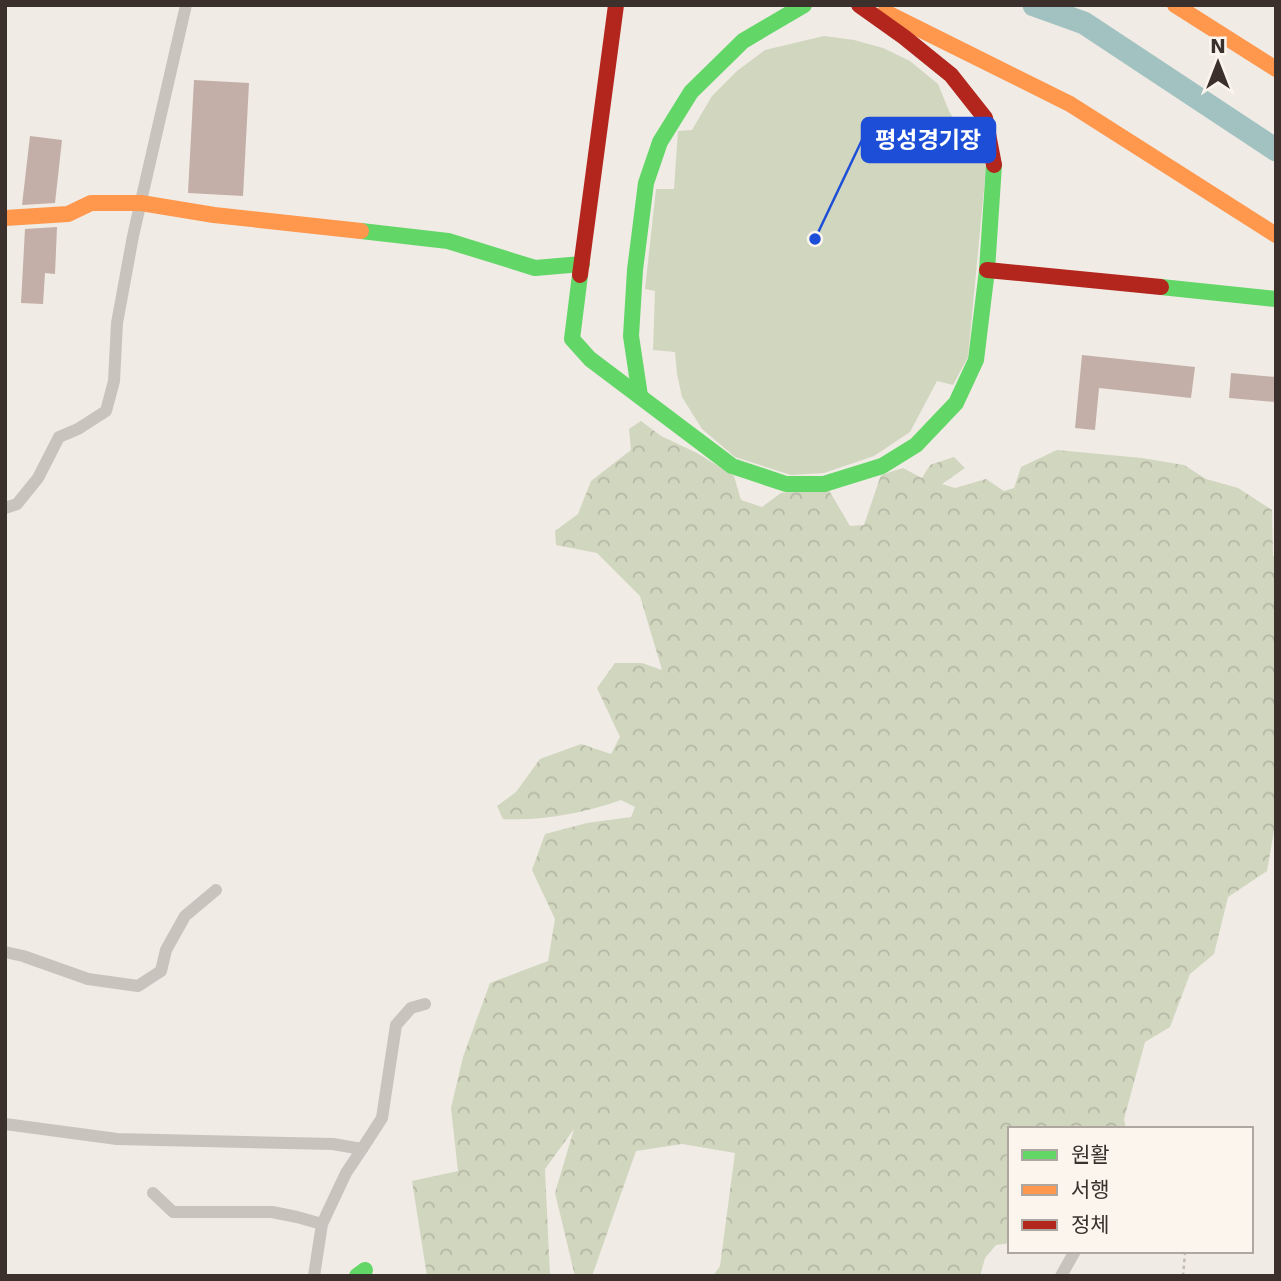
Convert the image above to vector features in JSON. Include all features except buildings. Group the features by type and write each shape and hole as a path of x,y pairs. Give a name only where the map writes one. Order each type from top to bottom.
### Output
{"street":[{"path":"5,508 17,504 38,478 59,437 78,429 106,411 114,381 117,323 186,5"},
{"path":"616,5 572,339 590,359 732,466 786,484 824,484 882,466 916,445 956,403 976,360 995,169 985,118 951,75 859,5"},
{"path":"640,396 631,336 635,270 646,183 660,142 691,92 743,41 804,5"},
{"path":"871,5 1070,104 1276,235"},
{"path":"1175,5 1276,69"},
{"path":"5,218 68,214 91,203 141,203 214,215 448,241 535,268 582,264"},
{"path":"987,270 1276,299"},
{"path":"5,952 88,979 138,986 161,971 166,950 185,916 216,890"},
{"path":"314,1276 322,1224 346,1173 382,1118 396,1025 411,1008 425,1004"},
{"path":"5,1124 117,1139 333,1144 362,1149"},
{"path":"153,1192 173,1212 272,1212 322,1224"},
{"path":"1061,1276 1074,1253"}],"path":[{"path":"1183,1276 1185,1253"}],"green space":[{"path":"824,36 883,48 910,61 938,84 958,126 962,141 982,137 986,168 968,357 953,385 937,381 910,432 874,456 824,473 791,475 735,457 702,429 682,397 675,352 653,350 655,291 645,289 656,189 674,189 678,131 692,130 712,96 737,71 765,50"},
{"path":"641,421 661,436 697,453 734,476 741,500 762,507 781,493 827,487 850,526 864,525 881,475 903,468 922,478 930,465 954,457 965,468 942,484 955,488 986,479 1004,491 1014,488 1021,467 1057,450 1184,465 1206,479 1238,488 1272,510 1273,556 1276,558 1276,819 1267,871 1228,897 1214,954 1190,974 1170,1027 1145,1042 1124,1119 1126,1127 1008,1127 1008,1243 996,1245 985,1258 980,1276 713,1276 720,1266 735,1153 682,1144 636,1151 592,1276 575,1276 555,1193 574,1129 545,1169 550,1276 427,1276 412,1181 458,1171 451,1108 463,1057 490,983 548,961 555,919 532,870 545,834 587,823 631,817 635,807 621,800 563,815 503,819 497,806 516,792 540,759 581,744 611,754 620,737 597,688 615,663 642,663 662,670 640,596 597,553 556,545 555,531 578,514 591,481 631,450 629,429"}],"waterway":[{"path":"1034,5 1084,23 1276,150"}],"traffic: fast":[{"path":"640,396 631,336 635,270 646,183 660,142 691,92 743,41 804,5"},
{"path":"580,275 572,339 590,359 732,466 786,484 824,484 882,466 916,445 956,403 976,360 987,270 994,165"},
{"path":"361,231 448,241 535,268 582,264"},
{"path":"1161,287 1276,299"},
{"path":"357,1276 365,1270"}],"traffic: slow":[{"path":"1175,5 1276,69"},
{"path":"885,12 1070,104 1276,235"},
{"path":"5,218 68,214 91,203 141,203 214,215 361,231"}],"traffic: jam":[{"path":"580,275 616,5"},
{"path":"859,5 951,75 985,118 994,165"},
{"path":"987,270 1161,287"}],"place":[{"name":"평성경기장","path":"815,239"}]}
